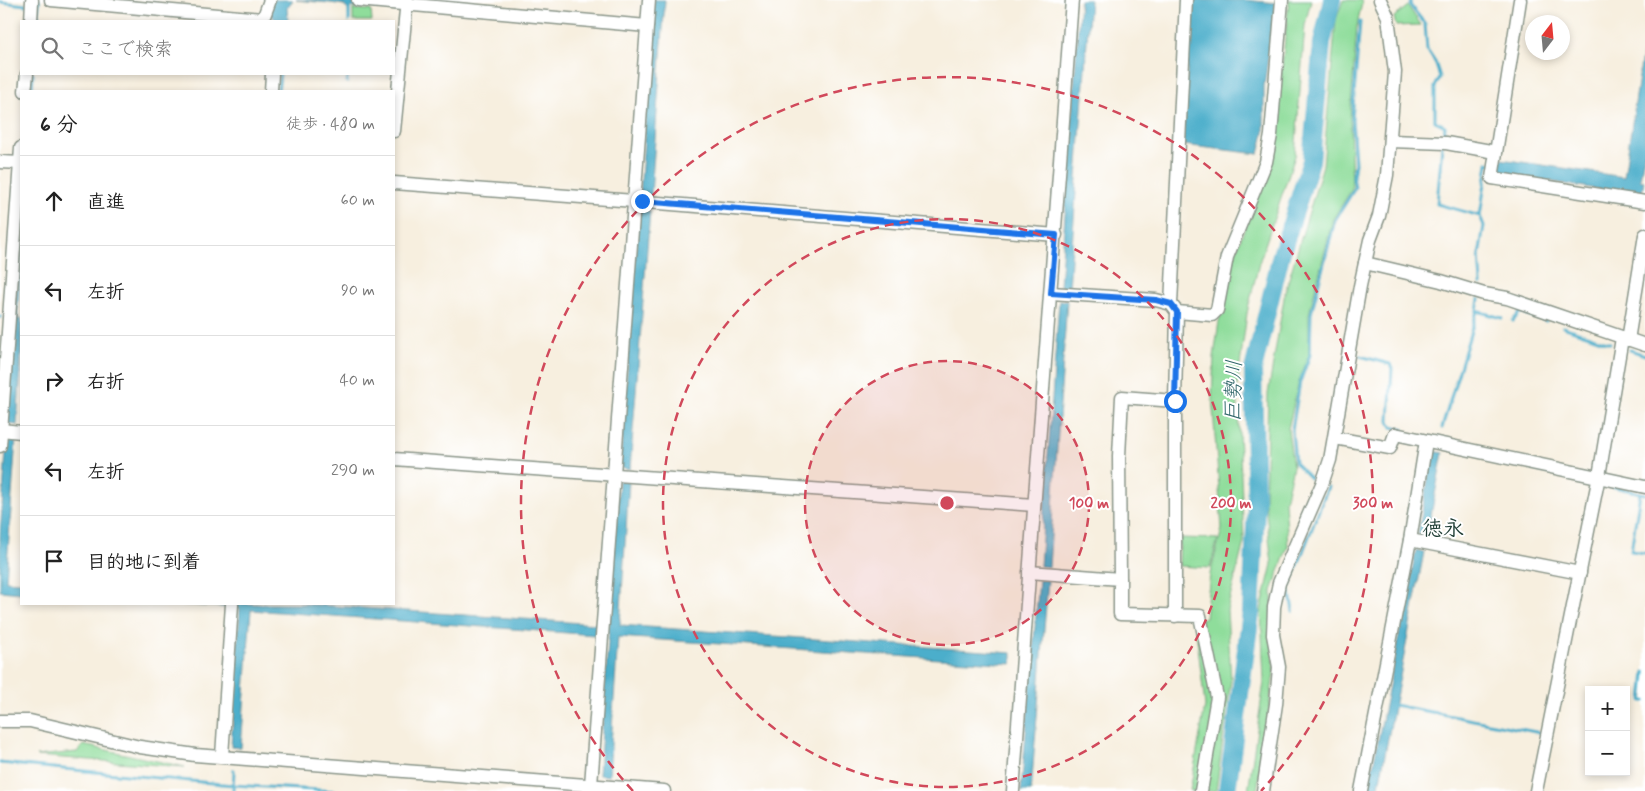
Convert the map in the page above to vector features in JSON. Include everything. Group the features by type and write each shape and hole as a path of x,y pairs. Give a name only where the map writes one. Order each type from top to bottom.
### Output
{"street":[{"path":"31,20 32,0"},
{"path":"51,0 264,20 269,2"},
{"path":"358,0 647,26"},
{"path":"591,785 602,630 621,475 642,201 649,0"},
{"path":"1013,791 1023,660 1039,572 1034,505 1060,293 1056,235 1072,0"},
{"path":"1175,616 1174,308 1186,0"},
{"path":"1060,293 1156,300 1174,308 1212,315 1217,310 1227,257 1266,162 1271,135 1282,0"},
{"path":"1263,791 1276,704 1279,667 1273,635 1274,608 1279,583 1322,484 1330,460 1351,331 1370,240 1381,208 1387,175 1395,72 1388,17 1380,0"},
{"path":"1520,0 1492,178 1645,202"},
{"path":"395,122 407,3"},
{"path":"26,90 27,75"},
{"path":"270,90 272,75"},
{"path":"1390,141 1442,143 1495,160"},
{"path":"0,162 20,163"},
{"path":"395,184 642,201 1056,235"},
{"path":"0,446 11,431 20,190"},
{"path":"1536,791 1645,235"},
{"path":"1366,263 1506,298 1645,345"},
{"path":"1175,401 1122,397 1119,456 1120,614 1200,616 1217,698 1201,791"},
{"path":"1335,438 1390,448 1396,434 1645,487"},
{"path":"1361,791 1417,542 1426,441"},
{"path":"395,459 1034,505"},
{"path":"1417,542 1580,573"},
{"path":"1039,572 1120,580"},
{"path":"222,756 232,607"},
{"path":"0,721 30,721 140,747 195,755 664,791"}],"green space":[{"path":"1289,0 1311,0 1305,25 1295,156 1259,263 1247,313 1237,387 1244,542 1227,610 1231,680 1216,791 1190,791 1205,706 1195,622 1205,617 1210,574 1222,529 1212,396 1214,357 1219,321 1235,254 1273,152"},
{"path":"1343,0 1361,0 1362,3 1357,26 1350,119 1352,189 1333,219 1309,314 1309,355 1299,381 1288,429 1293,467 1285,501 1288,546 1272,591 1274,673 1257,791 1248,791 1264,682 1261,610 1272,564 1265,503 1268,394 1285,292 1323,165 1336,20"},
{"path":"1408,6 1421,25 1396,26 1394,17"},
{"path":"353,9 371,10 372,20 353,20"},
{"path":"1180,538 1218,539 1210,568 1179,566"},
{"path":"83,745 185,767 36,756 77,752"}],"water":[{"path":"269,0 293,0 287,8 288,20 275,20 271,14"},
{"path":"296,0 336,0 398,6 401,12 366,7 347,9 344,5"},
{"path":"654,0 665,0 651,195 640,194"},
{"path":"1080,0 1090,0 1069,288 1060,287"},
{"path":"1191,0 1243,0 1276,3 1264,86 1264,133 1259,154 1183,145"},
{"path":"1645,36 1645,148 1640,180 1644,181 1641,196 1497,173 1501,159 1624,177"},
{"path":"639,211 650,211 630,469 620,468"},
{"path":"1059,301 1067,301 1049,567 1040,566"},
{"path":"15,315 18,315 17,319 20,319 20,381 17,425 8,424"},
{"path":"7,437 16,438 6,581 20,582 20,593 0,591 0,536"},
{"path":"1433,451 1443,453 1427,536 1418,534"},
{"path":"619,480 629,481 620,625 1012,653 1012,664 618,637 609,776 599,775"},
{"path":"1416,550 1424,552 1378,791 1368,791"},
{"path":"1039,580 1048,580 1031,791 1021,791"},
{"path":"187,605 320,605 596,624 595,635 251,610 241,748 231,747 240,608"}],"waterway":[{"path":"38,20 39,0"},
{"name":"巨勢川","path":"1227,791 1251,612 1256,507 1253,370 1281,255 1311,161 1322,43 1332,0"},
{"path":"1411,0 1410,5 1425,24 1427,50 1435,62 1440,77 1435,87 1435,121 1445,126 1443,139"},
{"path":"0,2 26,5"},
{"path":"349,5 349,20"},
{"path":"1310,478 1295,463 1292,430 1300,382 1310,355 1311,314 1335,220 1355,188 1353,177 1355,163 1352,119 1360,22"},
{"path":"32,90 33,75"},
{"path":"278,90 280,75"},
{"path":"347,82 348,75"},
{"path":"1442,145 1437,204 1480,216 1484,226 1479,255 1481,284"},
{"path":"1480,216 1488,163 1491,164"},
{"path":"16,318 20,255"},
{"path":"1442,428 1479,299"},
{"path":"1477,311 1502,318"},
{"path":"1513,321 1520,312 1546,321"},
{"path":"1563,327 1610,343"},
{"path":"1630,350 1645,355"},
{"path":"1360,356 1390,364 1392,369 1389,421 1392,427 1403,429"},
{"path":"1532,469 1592,482"},
{"path":"1605,485 1645,494"},
{"path":"1293,611 1289,588 1328,487"},
{"path":"1640,493 1631,551 1645,553"},
{"path":"1645,672 1642,701 1645,701"},
{"path":"1394,705 1541,733"},
{"path":"0,763 233,785 336,791"},
{"path":"233,791 234,770"}],"district":[{"name":"徳永","path":"1443,529"}],"route":[{"path":"642,201 1056,235 1051,293 1156,300 1171,304 1177,312 1175,401"}]}
